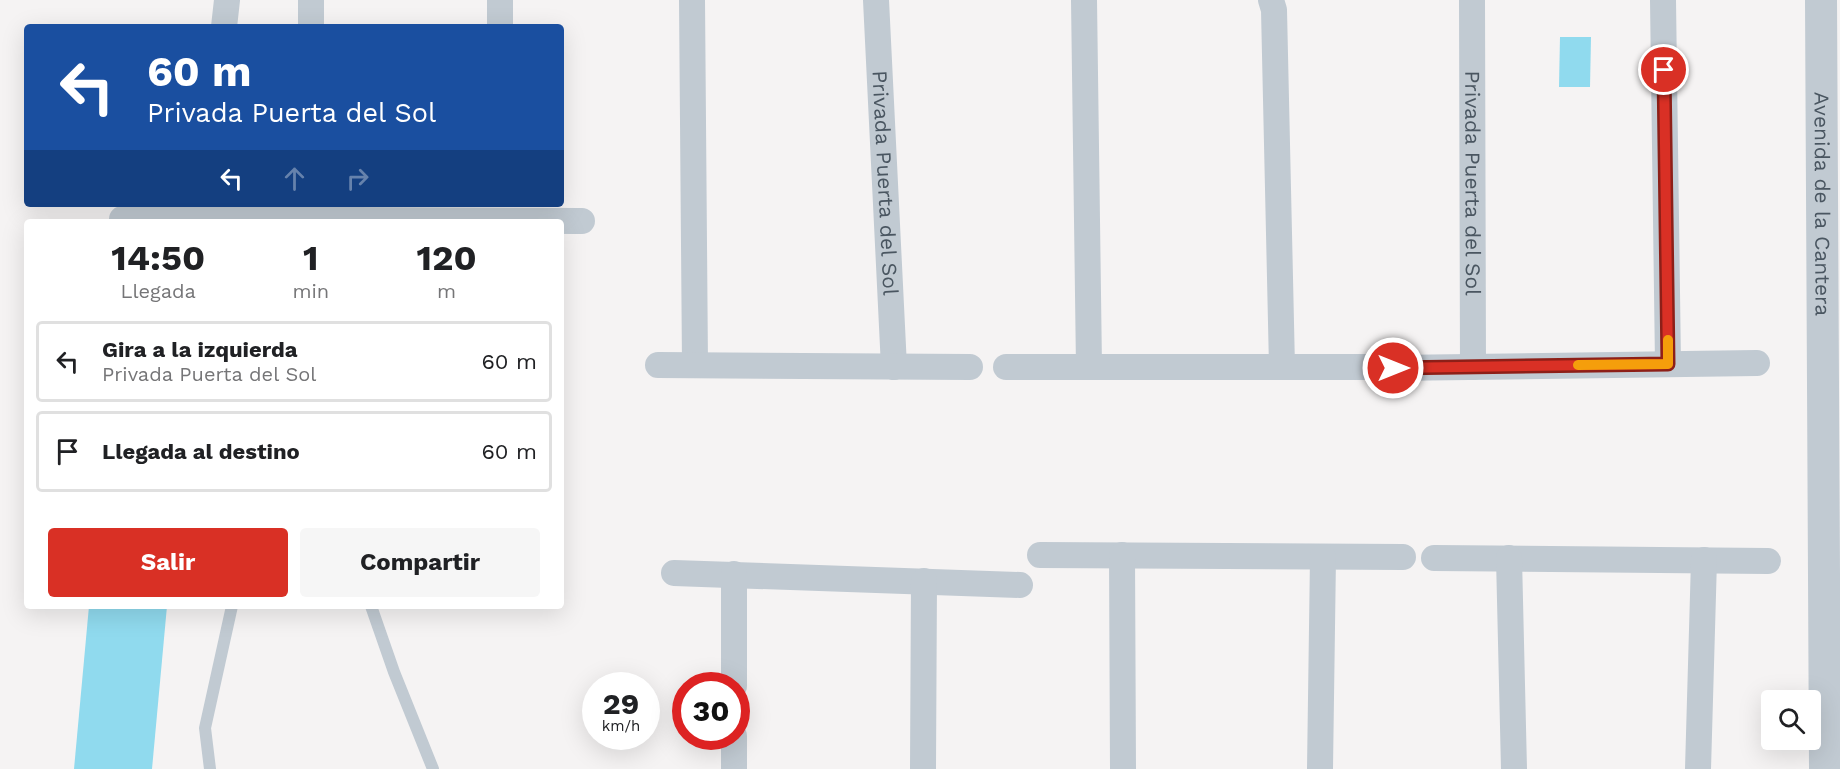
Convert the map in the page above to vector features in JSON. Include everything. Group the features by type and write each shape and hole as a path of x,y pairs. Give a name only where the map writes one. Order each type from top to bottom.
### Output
{"street":[{"path":"224,24 227,0"},
{"path":"311,0 311,24"},
{"path":"500,0 500,24"},
{"path":"692,0 695,365"},
{"name":"Privada Puerta del Sol","path":"876,0 894,367"},
{"path":"1084,0 1089,367"},
{"path":"1271,0 1274,10 1282,367"},
{"name":"Privada Puerta del Sol","path":"1472,0 1473,367"},
{"path":"1663,0 1668,364"},
{"name":"Avenida de la Cantera","path":"1821,0 1825,769"},
{"path":"122,219 202,212 504,212 582,221"},
{"path":"1393,368 1756,363"},
{"path":"658,365 970,367"},
{"path":"1006,367 1365,367"},
{"path":"1040,555 1403,557"},
{"path":"1122,555 1123,769"},
{"path":"1320,769 1323,557"},
{"path":"1434,558 1768,561"},
{"path":"1509,558 1514,769"},
{"path":"1698,769 1704,560"},
{"path":"674,573 1020,585"},
{"path":"734,574 734,672"},
{"path":"923,769 924,581"},
{"path":"734,750 734,769"}],"lane":[{"path":"210,769 205,728 231,609"},
{"path":"372,609 394,672 433,769"}],"water":[{"path":"1560,37 1591,37 1590,87 1559,87"},
{"path":"89,609 167,609 152,769 74,769"}],"slow traffic":[{"path":"1578,365 1668,364 1668,340"}],"route":[{"path":"1393,368 1668,364 1664,70"}]}
